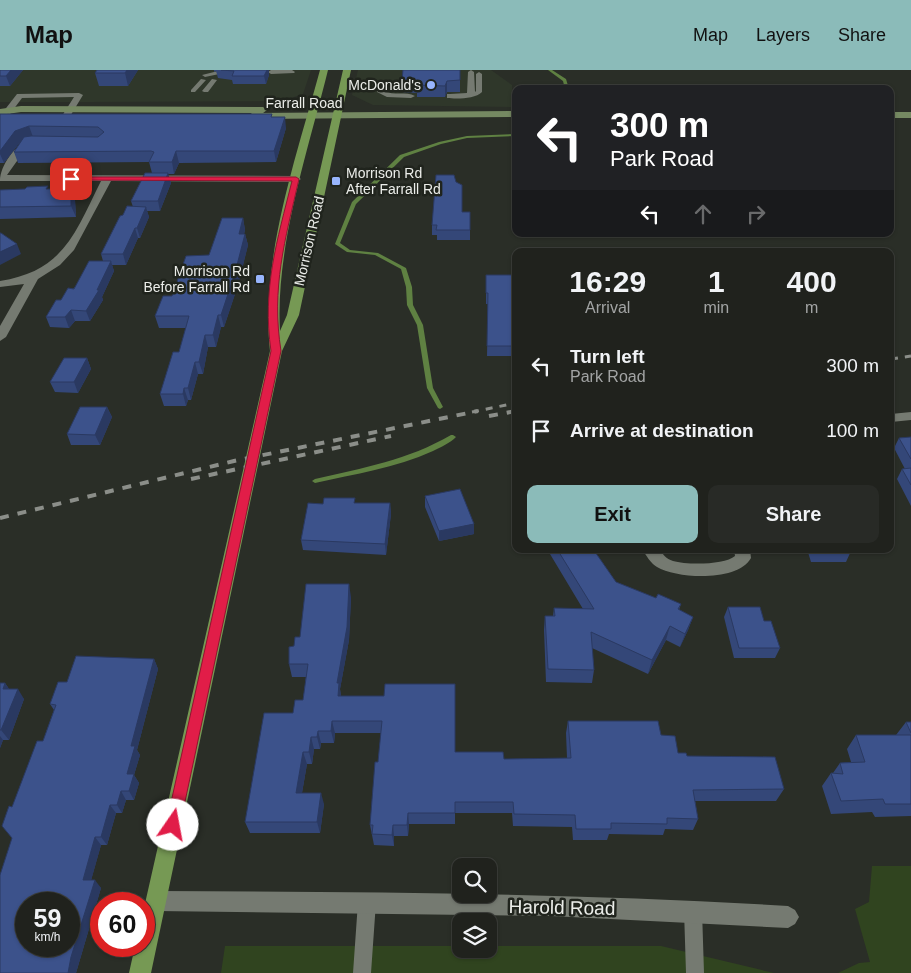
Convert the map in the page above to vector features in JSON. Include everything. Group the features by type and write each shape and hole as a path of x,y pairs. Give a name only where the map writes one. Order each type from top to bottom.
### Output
{"main road":[{"name":"Morrison Road","path":"276,351 272,322 272,292 277,256 324,70"},
{"name":"Morrison Road","path":"140,973 276,351 293,315 347,70"},
{"path":"894,106 911,106"},
{"name":"Farrall Road","path":"5,112 15,115 68,112 411,116 419,114 512,114"},
{"path":"894,115 911,115"}],"street":[{"path":"0,178 24,145 43,142"},
{"path":"0,178 296,179"},
{"path":"0,284 32,279 60,262 69,250 107,179"},
{"path":"0,337 32,279"},
{"path":"894,418 911,416"},
{"path":"653,553 660,562 674,568 723,569 735,565 743,558 742,553"},
{"name":"Harold Road","path":"156,901 367,902 693,910 788,917"}],"lane":[{"path":"270,72 292,72"},
{"path":"471,72 471,95"},
{"path":"193,91 204,77 219,74 206,91"},
{"path":"450,96 471,95 480,91 480,74"},
{"path":"380,87 381,92 387,95 411,96"},
{"path":"5,112 20,96 79,95 68,112"},
{"path":"362,973 367,902"},
{"path":"693,910 695,973"}],"shaded area":[{"path":"0,70 311,70 303,94 282,101 0,102"},
{"path":"358,70 491,70 512,85 512,107 373,105 352,95"}],"green space":[{"path":"872,866 911,866 911,973 838,973 859,963 870,962 855,909 869,902"},
{"path":"225,946 452,946 452,958 497,958 497,946 661,946 774,973 221,973"}],"building":[{"path":"0,70 11,70 6,76 0,76"},
{"path":"97,70 127,70 125,73 95,73"},
{"path":"221,70 267,70 264,76 232,76 234,71"},
{"path":"403,70 460,70 460,80 447,81 445,86 416,85 417,81 402,80"},
{"path":"0,114 272,114 271,117 285,117 274,151 176,151 172,162 149,162 154,152 151,151 14,152 24,137 98,137 104,132 98,127 29,126 15,131 0,151"},
{"path":"145,173 168,173 158,201 131,201"},
{"path":"436,175 454,175 456,182 462,185 462,212 470,212 470,230 436,230 437,225 432,225"},
{"path":"48,186 46,189 71,189 71,206 0,207 0,190"},
{"path":"127,206 146,207 123,254 101,254 120,216 123,215"},
{"path":"222,218 243,218 239,234 245,234 221,315 218,315 213,335 205,335 199,362 195,362 188,388 184,388 183,394 160,394 173,352 179,352 189,316 155,316 163,296 172,296 186,256 209,255"},
{"path":"1,233 17,244 0,252"},
{"path":"89,261 111,261 97,290 99,290 86,311 71,310 65,317 46,317 56,300 61,300 68,288 74,289"},
{"path":"486,275 512,275 512,346 487,346 488,293 486,293"},
{"path":"64,358 87,358 74,382 50,382"},
{"path":"80,407 107,407 95,435 67,434"},
{"path":"911,437 911,459 899,438"},
{"path":"911,468 911,485 902,469"},
{"path":"460,489 474,524 439,531 425,496"},
{"path":"324,498 355,498 354,503 390,503 385,544 301,540 308,503 323,504"},
{"path":"559,553 596,553 616,582 656,598 658,594 681,604 678,609 693,617 685,634 670,626 652,660 591,632 594,670 548,669 545,616 555,616 554,608 594,609"},
{"path":"306,584 349,584 347,627 337,683 339,683 338,696 384,696 385,684 455,684 455,752 503,752 504,759 571,758 568,721 658,721 661,735 675,736 678,753 686,753 687,756 775,757 784,789 693,790 698,819 667,818 667,824 611,823 611,829 576,829 575,815 514,814 513,802 455,802 455,813 408,813 407,825 393,825 392,835 372,834 373,825 370,825 375,762 378,762 382,721 332,721 331,731 318,731 317,737 311,737 309,752 303,752 296,793 321,793 317,822 245,822 264,713 293,713 295,700 303,700 308,664 289,664 289,647 294,646 295,637 300,637"},
{"path":"728,607 760,607 764,621 771,621 780,648 739,648"},
{"path":"76,656 154,659 131,746 135,746 127,774 134,774 129,791 121,791 117,805 110,805 101,837 95,837 83,880 95,880 80,928 80,892 15,892 15,957 71,957 68,973 0,973 0,875 12,838 2,826 9,806 12,807 37,741 43,741 56,705 50,704 58,682 67,682"},
{"path":"0,683 5,683 3,689 18,689 1,730 0,730"},
{"path":"906,722 911,722 911,733"},
{"path":"856,735 911,735 911,804 885,804 883,799 841,801 831,773 843,774 840,763 865,762"}],"waterway":[{"path":"550,70 565,80 566,85"},
{"path":"440,407 430,388 420,325 410,305 409,287 403,268 376,254 349,251 337,244 354,203 402,156 440,143 467,137 512,135"},
{"path":"315,481 387,465 438,446 453,437"}],"railway":[{"path":"894,359 911,356"},
{"path":"472,412 512,404"},
{"path":"0,518 234,461 478,411"},
{"path":"489,416 512,412"},
{"path":"191,479 391,436"}],"place":[{"name":"McDonald's","path":"431,85"},
{"name":"Morrison Rd After Farrall Rd","path":"336,181"},
{"name":"Morrison Rd Before Farrall Rd","path":"260,279"}],"route":[{"path":"71,179 296,179 277,256 272,292 272,322 276,351 173,825"}]}
